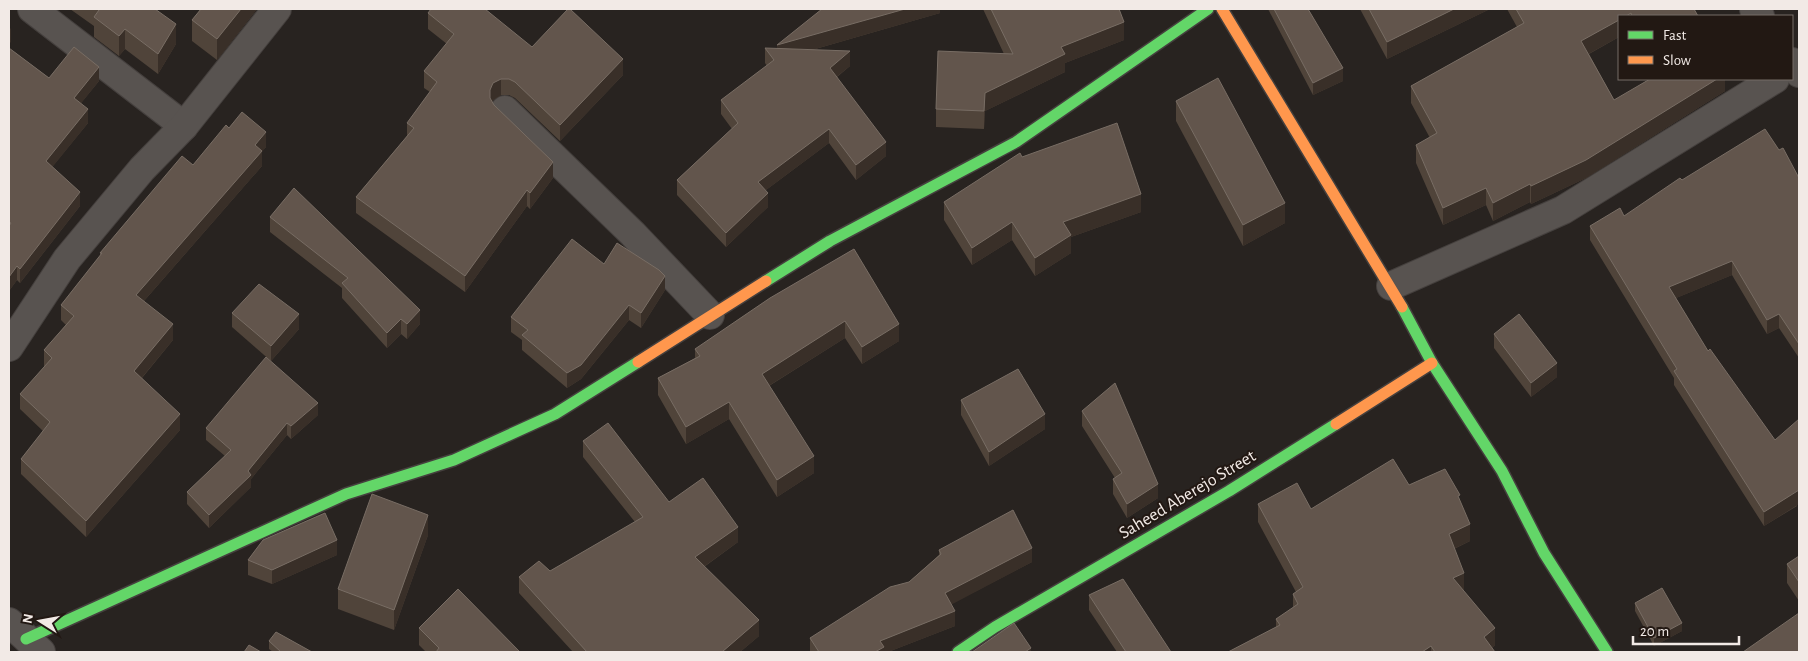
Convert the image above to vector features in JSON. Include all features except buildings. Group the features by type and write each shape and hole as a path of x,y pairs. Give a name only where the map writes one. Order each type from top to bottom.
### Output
{"street":[{"path":"32,9 184,126"},
{"path":"9,347 67,259 142,170 184,126 277,9"},
{"path":"25,638 346,494 454,460 555,414 710,314 830,241 1016,142 1208,9"},
{"path":"1222,9 1391,286 1432,363 1502,471 1544,553 1607,652"},
{"path":"1391,286 1563,210 1774,80"},
{"path":"504,110 633,234 710,314"},
{"name":"Saheed Aberejo Street","path":"958,652 996,627 1229,492 1432,363"}],"traffic: fast":[{"path":"766,281 830,241 1016,142 1208,9"},
{"path":"1402,307 1432,363 1502,471 1544,553 1607,652"},
{"path":"26,639 346,494 454,460 555,414 638,362"},
{"path":"958,652 995,627 1229,491 1336,424"}],"traffic: slow":[{"path":"1222,9 1402,307"},
{"path":"638,362 766,281"},
{"path":"1336,424 1432,363"}]}
